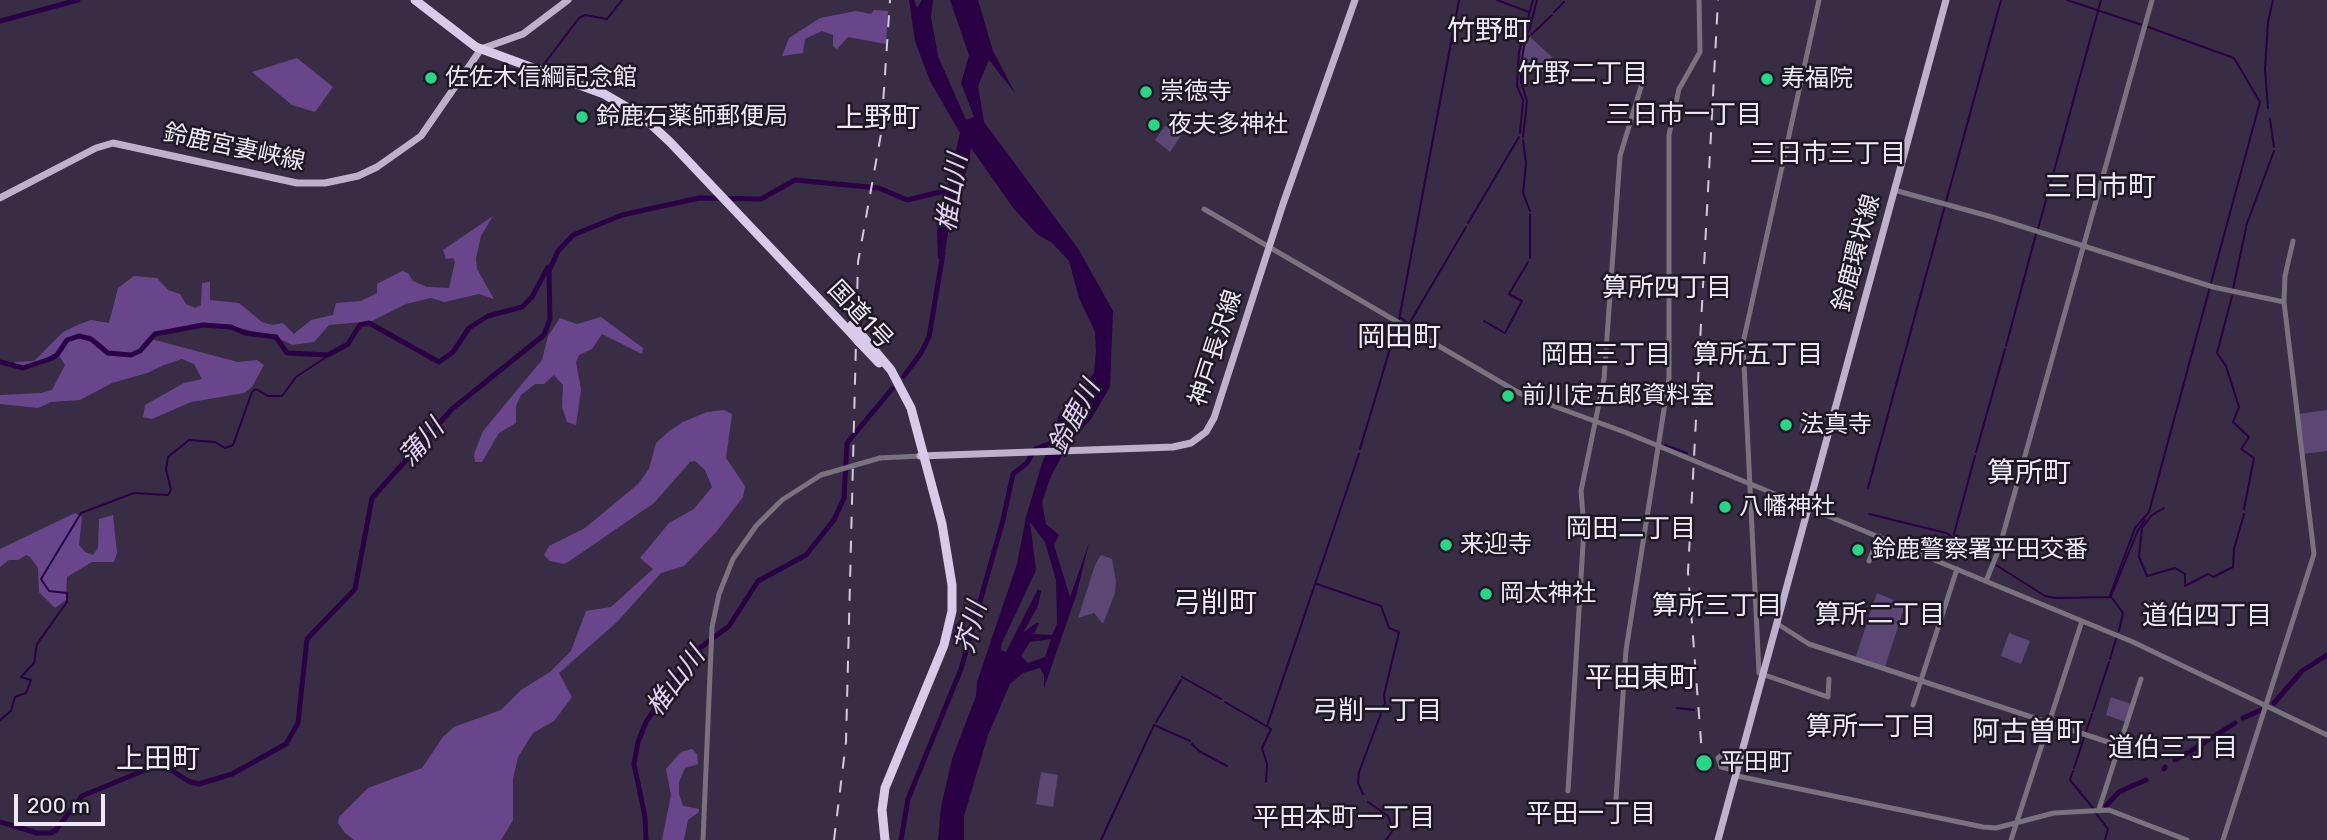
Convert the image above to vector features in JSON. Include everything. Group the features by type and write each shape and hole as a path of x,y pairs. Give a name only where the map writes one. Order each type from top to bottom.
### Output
{"highway":[{"name":"国道1号","path":"415,0 453,32 484,48 612,93 645,113 883,359 904,393 948,554 952,598 944,645 905,727 885,788 882,810 883,840"},
{"name":"国道1号","path":"422,0 456,29 484,48"}],"main road":[{"path":"484,48 523,34 568,0"},
{"name":"神戸長沢線","path":"922,456 1152,447 1188,444 1201,437 1211,425 1269,247 1355,0"},
{"name":"鈴鹿環状線","path":"1718,840 1946,0"},
{"name":"鈴鹿宮妻峡線","path":"0,198 96,148 113,143 291,182 325,183 353,177 377,167 421,136 484,48"}],"street":[{"path":"1616,799 1626,650 1669,378 1668,146 1679,89 1700,52 1699,0"},
{"path":"1819,0 1744,330 1759,673 1828,697 1829,679"},
{"path":"1986,581 1999,550 2152,0"},
{"path":"1568,791 1584,528 1581,491 1604,374 1620,156 1644,77"},
{"path":"1894,190 2211,286 2284,302"},
{"path":"1203,209 1521,394 1660,446 2185,664 2327,735"},
{"path":"2223,840 2314,554 2284,302 2285,276 2294,241"},
{"path":"703,840 712,627 724,579 747,537 776,504 821,475 880,458 922,456"},
{"path":"1869,561 1879,536"},
{"path":"1913,705 1957,569"},
{"path":"2011,840 2082,621"},
{"path":"1776,623 1809,644 2120,746"},
{"path":"2099,809 2141,679"},
{"path":"1741,757 1723,754 1718,758 1719,765 1738,774 1983,827 1996,828 2050,814 2099,809 2187,840"}],"shaded area":[{"path":"874,10 888,11 886,44 848,37 837,49 833,46 833,35 822,31 805,39 803,53 782,56 789,38 820,18 856,11 871,14"},
{"path":"1529,36 1552,57 1544,71 1536,73 1520,63 1522,47"},
{"path":"297,58 333,87 315,112 292,105 252,72"},
{"path":"1168,122 1182,134 1170,152 1155,140"},
{"path":"493,216 481,236 476,258 477,269 494,299 479,294 444,302 431,298 406,304 372,321 329,325 314,342 292,345 276,337 227,325 190,326 147,338 238,362 257,360 264,365 252,387 244,393 191,402 152,419 143,417 145,405 184,383 202,379 194,364 182,359 112,383 80,400 51,402 38,408 0,404 0,395 52,390 65,365 60,357 25,367 13,365 15,362 34,361 63,332 80,324 91,320 109,323 118,288 134,276 157,278 168,290 180,294 186,304 195,308 201,305 202,283 210,282 210,300 239,303 262,322 272,325 283,323 294,334 311,320 333,315 336,303 361,301 377,293 377,284 402,271 408,273 413,281 427,287 449,288 455,262 453,258 446,259 443,250"},
{"path":"601,317 643,348 642,354 602,334 592,349 579,355 576,362 581,390 576,425 567,422 562,407 563,385 554,375 544,384 535,384 521,395 516,406 516,423 499,433 482,462 475,462 474,454 483,431 542,360 548,336 560,318 577,324"},
{"path":"1802,409 1826,417 1825,421 1813,425 1814,431 1799,433"},
{"path":"724,410 732,414 726,458 745,486 743,497 717,531 684,566 661,573 617,622 559,673 572,697 554,721 533,733 518,757 513,779 513,820 501,840 354,840 345,833 338,823 339,817 368,788 422,768 443,737 454,727 501,710 521,690 550,672 571,651 586,611 611,607 653,569 640,558 669,523 694,509 712,487 705,470 695,461 690,462 654,503 571,560 564,564 550,561 544,555 549,546 585,528 638,484 649,469 656,443 668,432 707,412"},
{"path":"2327,410 2327,451 2302,454 2298,414"},
{"path":"75,513 82,517 79,545 85,552 93,555 98,548 99,519 113,515 117,553 114,562 92,562 67,577 66,600 55,608 39,592 38,568 30,557 26,555 18,560 9,560 0,567 0,549"},
{"path":"1101,555 1112,559 1116,581 1115,593 1103,624 1094,613 1078,618 1095,565"},
{"path":"1877,593 1905,605 1885,667 1855,659"},
{"path":"2009,633 2030,641 2021,664 2001,656"},
{"path":"2111,697 2131,704 2126,722 2106,715"},
{"path":"692,749 697,754 698,764 685,768 679,782 679,794 683,806 699,809 699,812 688,820 684,840 662,840 671,795 666,769 681,752"},
{"path":"1041,772 1058,775 1053,807 1036,804"}],"water":[{"name":"鈴鹿川","path":"909,0 914,0 917,8 922,0 933,0 931,17 938,56 966,120 974,117 961,83 969,55 950,0 978,0 993,51 1015,93 989,60 978,86 984,122 1079,250 1113,311 1110,387 1091,419 1069,443 1051,476 1042,502 1046,524 1059,535 1054,545 1070,597 1089,543 1076,596 1044,688 1044,675 1040,668 1023,673 1010,684 988,735 964,816 964,840 938,840 941,807 952,759 976,696 977,682 1017,564 1026,517 1043,460 1053,443 1058,417 1068,400 1084,391 1094,372 1095,332 1079,298 1069,261 1052,243 1037,234 1014,209 971,148 968,166 951,214 944,259 938,259 937,231 960,133 930,81 915,41","holes":["1030,522 1045,542 1056,580 1057,624 1052,635 1034,634 1039,623 1023,633 1038,606 1041,591 1038,589 1006,652 1001,650 1002,643 1036,570","1051,639 1045,657 1028,663 1021,656 1030,642"]}],"waterway":[{"path":"0,21 78,0"},
{"path":"541,68 579,18 585,15 607,19 622,0"},
{"path":"1399,320 1459,0"},
{"path":"1497,0 1529,12"},
{"path":"1520,133 1523,100 1517,86 1519,52 1533,0"},
{"path":"1529,31 1537,0"},
{"path":"1868,488 2001,0"},
{"path":"2067,0 2142,25"},
{"path":"2038,229 2101,0"},
{"path":"2268,108 2265,69 2268,22 2273,0"},
{"path":"1554,12 1564,2"},
{"path":"1532,34 1552,15"},
{"path":"2110,595 2135,528 2149,512 2260,102 2234,58 2148,27"},
{"path":"1523,137 1527,101 1521,82 1521,66 1524,46 1529,36"},
{"path":"2270,119 2274,147"},
{"path":"1468,223 1519,137"},
{"path":"1523,140 1526,163 1523,193 1530,211"},
{"path":"2246,226 2274,151"},
{"name":"蒲川","path":"0,822 37,833 51,833 82,796 150,768 168,768 188,781 199,784 232,774 286,744 298,723 307,639 355,589 372,498 452,409 544,335 550,319 549,271 558,251 573,235 622,215 699,198 761,199 795,180 879,188 907,200 953,189"},
{"path":"1530,214 1530,258"},
{"path":"1400,317 1409,324 1466,227"},
{"path":"2233,289 2246,228"},
{"path":"2006,346 2036,234"},
{"name":"椎山川","path":"904,376 929,337 943,253"},
{"path":"1484,321 1505,333 1522,301 1509,294 1528,262"},
{"path":"0,362 23,368 50,359 57,355 67,340 79,336 91,339 108,353 131,355 140,351 155,334 203,325 231,327 245,333 276,337 287,353 328,355 348,344 360,325 369,323 439,362 453,352 469,328 488,316 522,307 532,297 548,267"},
{"path":"2232,296 2217,353 2226,366 2239,407 2233,422 2249,437 2241,449 2254,458 2244,509"},
{"path":"1360,449 1397,325"},
{"path":"1976,452 2005,349"},
{"path":"0,720 11,711 15,697 26,693 31,680 21,677 34,663 37,644 67,602 67,593 49,591 41,579 81,513 134,493 168,495 171,490 166,469 168,457 189,440 215,442 225,448 233,445 252,392 256,389 268,396 282,396 296,377 331,354"},
{"name":"椎山川","path":"646,840 645,817 634,764 638,742 646,722 692,654 729,626 758,581 806,555 834,520 844,498 847,443 892,389"},
{"name":"芥川","path":"901,840 908,799 961,669 1003,520 1013,474 1027,463 1035,449 1057,441"},
{"path":"1665,445 1687,453"},
{"path":"1266,782 1267,764 1262,748 1271,729 1267,726 1359,454"},
{"path":"1954,534 1975,456"},
{"path":"2164,508 2152,515 2142,528 2139,557 2147,576 2175,568 2185,574 2185,586 2208,574 2213,577 2233,567 2234,549 2244,514"},
{"path":"1869,514 1946,533 1991,561"},
{"path":"2111,596 2138,530 2145,520"},
{"path":"1996,565 2045,596 2111,597"},
{"path":"1317,584 1381,606 1389,628 1399,632 1384,695 1385,703 1359,772 1358,783 1363,794"},
{"path":"2112,598 2123,613 2119,631"},
{"path":"2110,659 2116,639"},
{"path":"2274,703 2302,671 2327,655"},
{"path":"2093,711 2109,662"},
{"path":"1182,677 1221,699"},
{"path":"1156,722 1181,680"},
{"path":"1225,702 1266,726"},
{"path":"1677,708 1694,710"},
{"path":"2243,718 2261,710"},
{"path":"2086,732 2092,714"},
{"path":"2191,751 2235,723"},
{"path":"1101,840 1154,725 1190,741"},
{"path":"2074,768 2084,738"},
{"path":"1192,744 1199,751 1227,766"},
{"path":"2175,760 2187,753"},
{"path":"2073,771 2070,780 2093,808"},
{"path":"2137,784 2146,780"},
{"path":"2106,806 2119,792 2134,785"},
{"path":"1368,802 1388,816 1393,830 1386,840"},
{"path":"2095,812 2108,829 2105,840"}],"railway":[{"path":"834,840 846,742 858,262 881,134 890,0"},
{"path":"1703,767 1688,572 1718,0"}],"place":[{"name":"佐佐木信綱記念館","path":"431,78"},
{"name":"寿福院","path":"1767,79"},
{"name":"崇徳寺","path":"1146,92"},
{"name":"鈴鹿石薬師郵便局","path":"582,117"},
{"name":"夜夫多神社","path":"1154,125"},
{"name":"前川定五郎資料室","path":"1508,396"},
{"name":"法真寺","path":"1786,425"},
{"name":"八幡神社","path":"1725,507"},
{"name":"来迎寺","path":"1446,545"},
{"name":"鈴鹿警察署平田交番","path":"1858,550"},
{"name":"岡太神社","path":"1486,594"},
{"name":"平田町","path":"1704,763"}],"district":[{"name":"竹野町","path":"1489,32"},
{"name":"竹野二丁目","path":"1583,74"},
{"name":"三日市一丁目","path":"1684,115"},
{"name":"上野町","path":"878,119"},
{"name":"三日市三丁目","path":"1828,154"},
{"name":"三日市町","path":"2100,188"},
{"name":"算所四丁目","path":"1667,288"},
{"name":"岡田町","path":"1399,338"},
{"name":"岡田三丁目","path":"1606,355"},
{"name":"算所五丁目","path":"1758,355"},
{"name":"算所町","path":"2029,474"},
{"name":"岡田二丁目","path":"1631,529"},
{"name":"弓削町","path":"1215,604"},
{"name":"算所三丁目","path":"1717,606"},
{"name":"算所二丁目","path":"1880,615"},
{"name":"道伯四丁目","path":"2207,616"},
{"name":"平田東町","path":"1641,679"},
{"name":"弓削一丁目","path":"1377,711"},
{"name":"算所一丁目","path":"1871,727"},
{"name":"阿古曽町","path":"2028,733"},
{"name":"道伯三丁目","path":"2173,748"},
{"name":"上田町","path":"158,760"},
{"name":"平田一丁目","path":"1591,814"},
{"name":"平田本町一丁目","path":"1344,818"}]}
